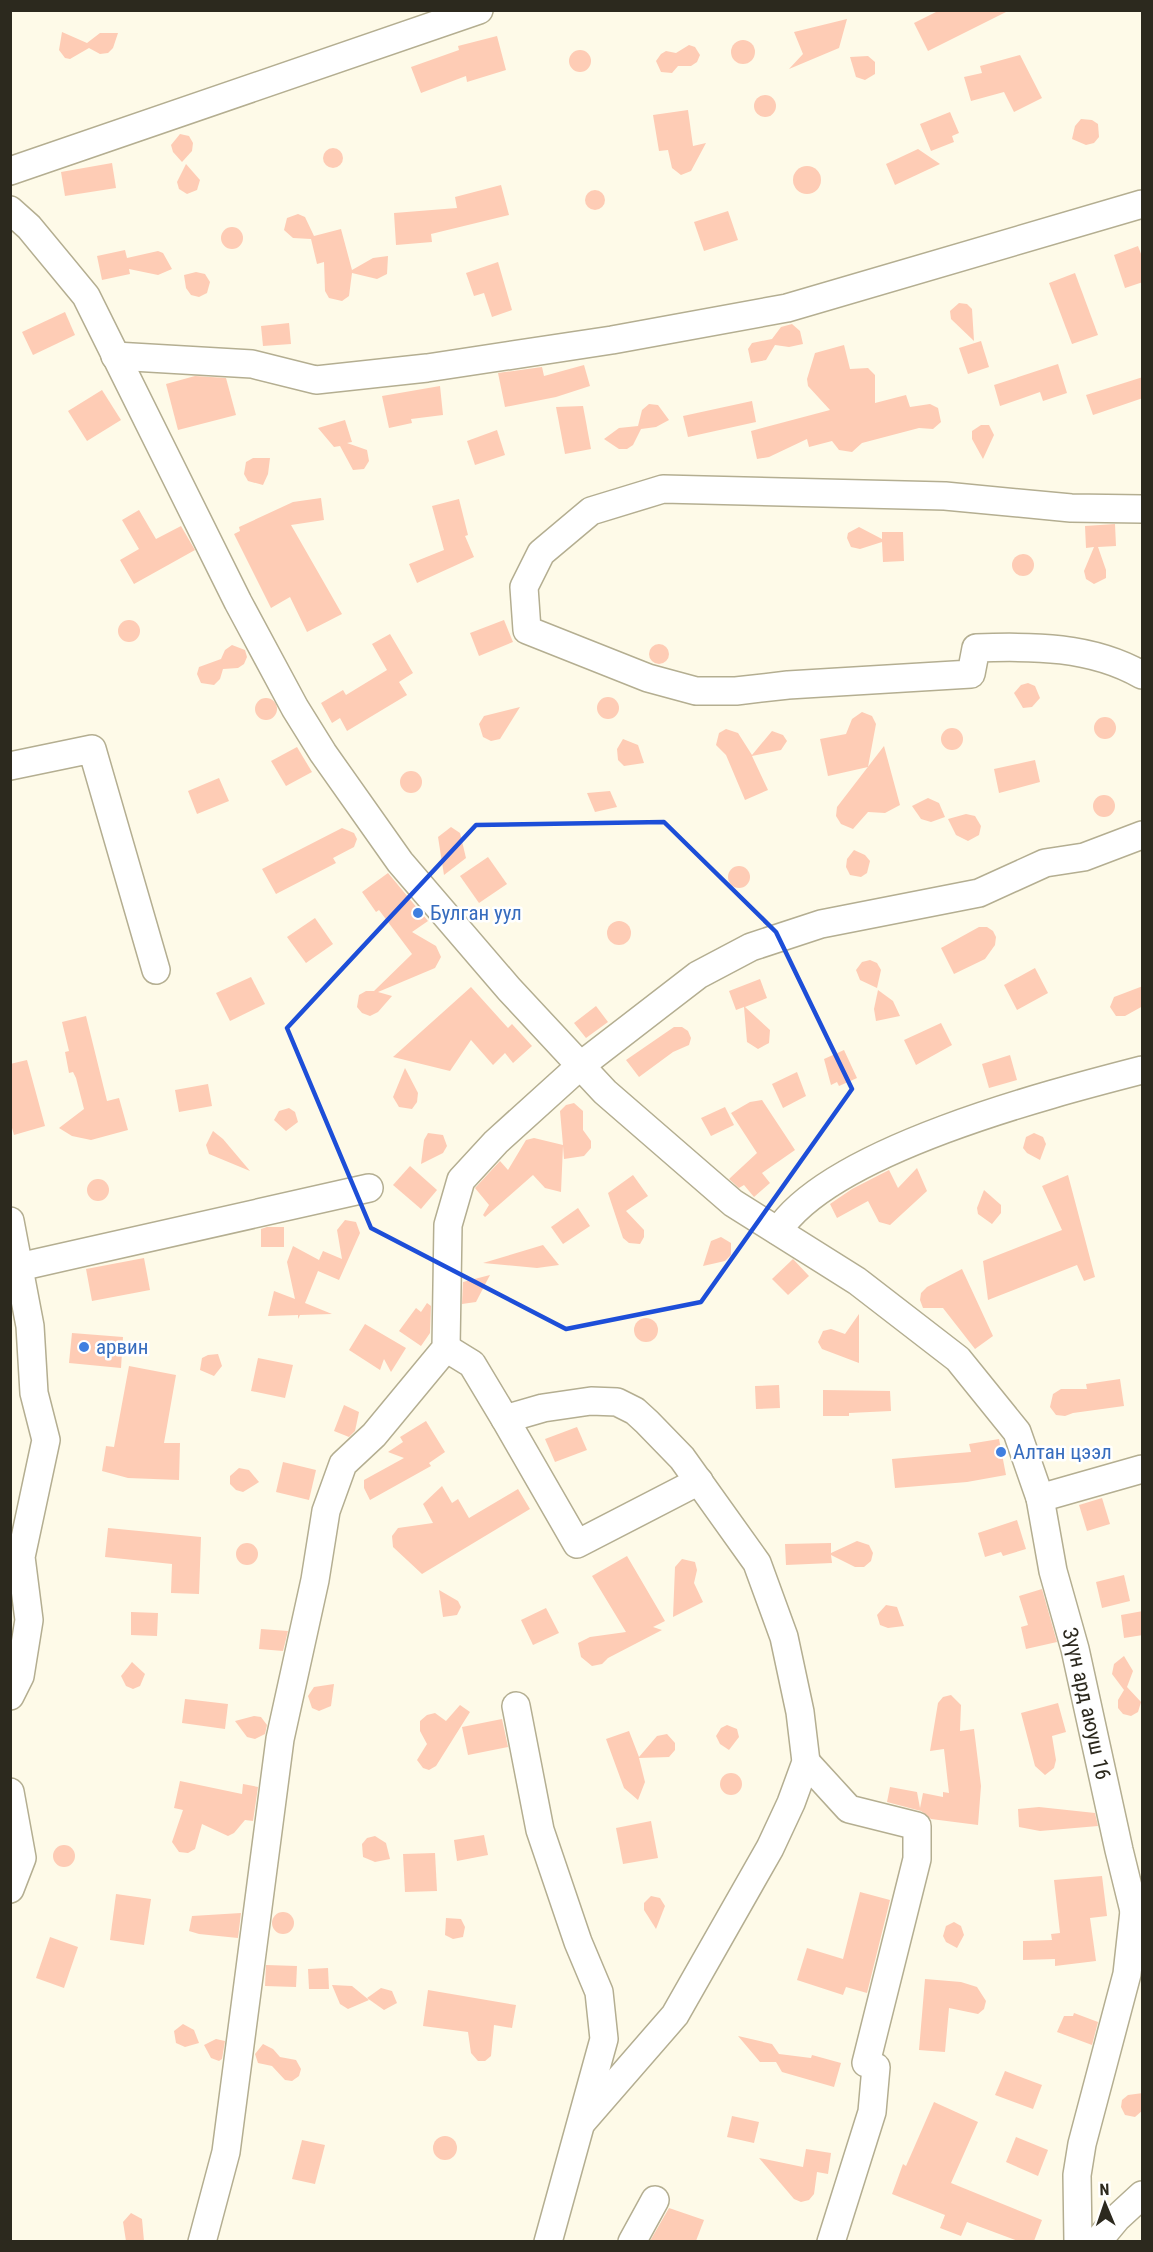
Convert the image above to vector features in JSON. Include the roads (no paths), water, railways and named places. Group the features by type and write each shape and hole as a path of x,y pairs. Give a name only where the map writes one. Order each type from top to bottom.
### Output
{"street":[{"path":"10,171 479,10"},
{"path":"115,356 252,364 316,380 473,361 612,340 788,308 1143,204"},
{"name":"Зүүн ард аюуш 16","path":"10,210 29,227 86,296 238,602 322,753 400,862 509,989 605,1092 733,1203 857,1281 958,1359 1017,1431 1040,1498 1053,1571 1075,1649 1138,1918 1127,1974 1082,2144 1077,2175 1078,2241"},
{"path":"1143,509 1071,508 945,496 663,489 591,510 541,553 524,587 527,630 648,678 696,691 736,691 788,685 971,674 976,648 1039,646 1118,661 1143,675"},
{"path":"10,766 92,749 156,970"},
{"path":"202,2241 226,2152 280,1739 315,1580 326,1511 343,1464 386,1421 446,1347 448,1225 462,1180 496,1142 580,1066 698,975 751,946 820,924 979,893 1045,863 1084,857 1143,835"},
{"path":"778,1231 790,1213 817,1191 854,1169 957,1124 1143,1070"},
{"path":"19,1267 369,1188"},
{"path":"10,1221 30,1326 34,1392 46,1440 21,1557 29,1620 20,1676 10,1696"},
{"path":"446,1347 472,1364 577,1544 699,1481"},
{"path":"505,1419 543,1407 591,1401 617,1402 635,1411 682,1458 757,1563 784,1637 800,1712 806,1762 791,1803 770,1848 675,2015 583,2121"},
{"path":"1040,1498 1143,1469"},
{"path":"516,1706 540,1830 578,1942 599,1992 604,2039 548,2241"},
{"path":"806,1762 849,1809 917,1826 917,1859 866,2063 876,2067 872,2112 857,2150 831,2241"},
{"path":"10,1792 22,1858 10,1889"},
{"path":"1097,2241 1117,2218 1143,2195"},
{"path":"632,2241 655,2200"}],"place":[{"name":"Булган уул","path":"418,913"},
{"name":"арвин","path":"84,1347"},
{"name":"Алтан цээл","path":"1001,1452"}]}
